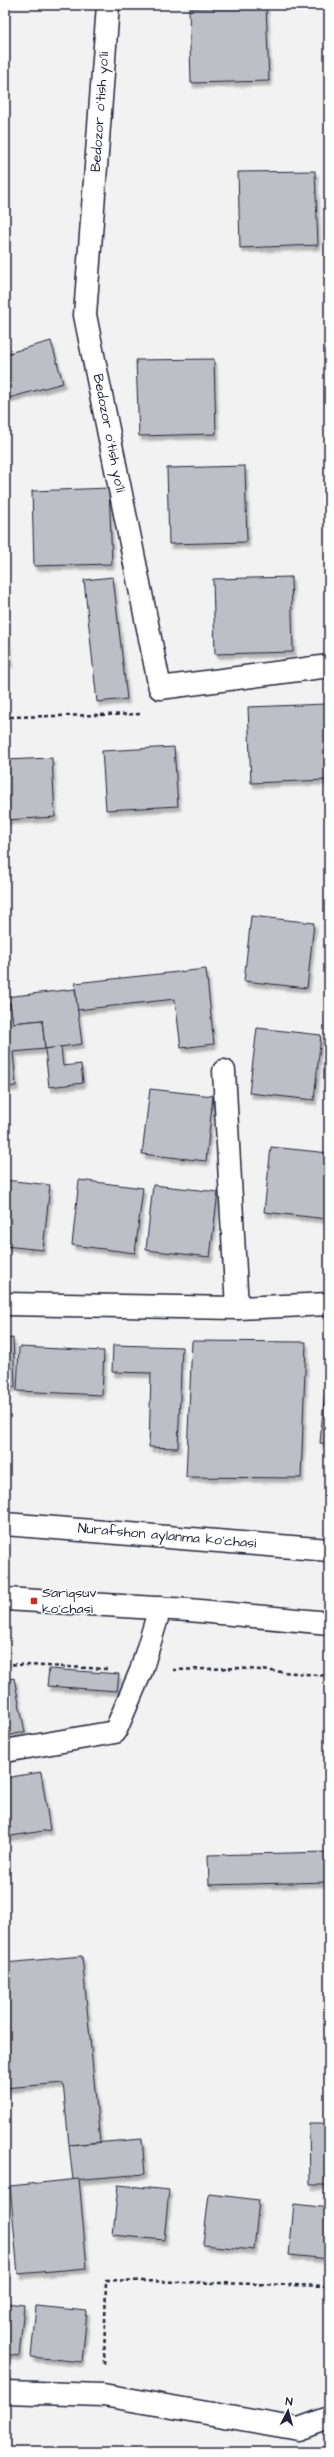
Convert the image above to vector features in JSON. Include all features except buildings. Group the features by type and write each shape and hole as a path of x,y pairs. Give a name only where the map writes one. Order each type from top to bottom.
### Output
{"street":[{"name":"Bedozor o'tish yo'li","path":"108,5 85,315 160,688"},
{"path":"160,688 329,666"},
{"path":"224,1071 237,1308"},
{"path":"5,1304 237,1308 329,1304"},
{"name":"Nurafshon aylanma ko'chasi","path":"5,1524 329,1550"},
{"path":"5,1599 160,1608 329,1623"},
{"path":"5,1751 115,1732 141,1671 160,1608"},
{"path":"5,2392 103,2395 299,2429 329,2418"}],"path":[{"path":"10,717 152,714 160,688"},
{"path":"103,2395 106,2280 329,2286"}],"place":[{"name":"Sariqsuv ko'chasi","path":"34,1601"}]}
